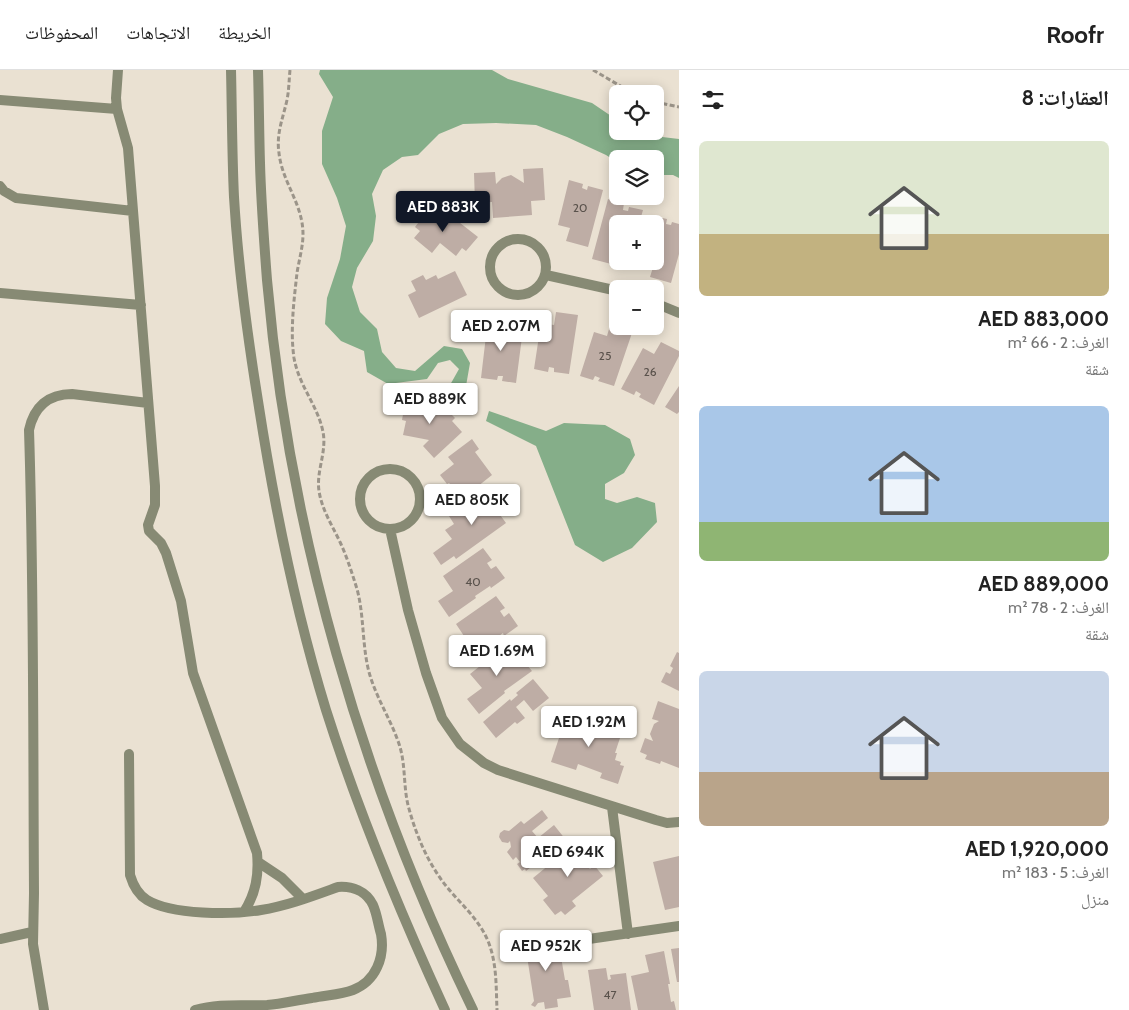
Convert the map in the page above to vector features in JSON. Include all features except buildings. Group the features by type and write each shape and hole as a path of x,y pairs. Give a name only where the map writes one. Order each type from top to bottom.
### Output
{"street":[{"path":"118,70 116,98 117,109 127,141 156,496 148,525 149,532 162,543 166,553 181,601 193,673 254,843 258,862 255,891 244,912"},
{"path":"231,70 234,197 240,272 249,346 270,478 295,594 326,709 364,821 409,931 445,1010"},
{"path":"258,70 263,222 272,330 287,428 313,561 340,666 394,829 432,922 473,1010"},
{"path":"0,100 117,109"},
{"path":"0,186 4,191 16,198 133,211"},
{"path":"511,239 528,240 535,244 545,258 547,266 546,275 537,289 530,293 513,295 498,287 493,280 490,264 492,255 497,248 511,239"},
{"path":"546,275 609,289"},
{"path":"0,293 140,305"},
{"path":"664,307 679,313"},
{"path":"44,1010 32,932 34,636 30,424 36,410 43,403 51,397 61,394 148,403"},
{"path":"390,468 398,470 413,479 417,486 420,503 413,519 406,524 390,529 373,524 367,518 360,503 360,494 367,479 373,473 390,468"},
{"path":"390,529 416,641 436,704 450,732 471,754 498,770 666,823 679,822"},
{"path":"129,754 130,875 135,889 146,899 172,908 210,913 244,912 279,906 345,887 359,890 370,900 375,911 382,948 380,963 372,976 360,986 346,992 281,1003 267,1005 224,1004 195,1010"},
{"path":"612,806 628,934"},
{"path":"258,862 282,878 303,899"},
{"path":"575,941 679,926"},
{"path":"0,939 32,932"}],"path":[{"path":"290,70 287,99 278,136 278,150 284,176 296,199 302,223 303,236 297,276 293,343 298,375 317,414 323,434 324,456 319,489 321,500 341,544 357,591 363,616 367,664 383,710 398,740 402,755 406,796 416,828 424,851 436,872 474,917 484,933 493,956 497,1010"},
{"path":"593,70 619,85"},
{"path":"664,104 679,107"}],"shaded area":[{"path":"320,70 492,70 508,79 592,103 609,115 609,140 664,140 664,137 679,139 679,178 673,175 664,175 664,150 609,150 609,157 536,125 496,123 463,124 439,134 418,155 402,157 383,170 372,194 376,216 373,241 357,268 352,287 360,312 377,329 382,352 396,368 415,371 444,346 462,349 470,363 466,386 453,395 450,385 459,369 450,360 438,363 427,379 388,384 367,372 364,351 341,341 325,324 327,298 340,259 346,226 337,198 322,164 322,131 333,97 319,74"},
{"path":"489,411 546,431 564,423 605,425 630,439 635,455 624,473 605,484 605,499 617,503 637,497 655,503 657,522 632,548 603,562 575,545 536,446 486,421"}]}
